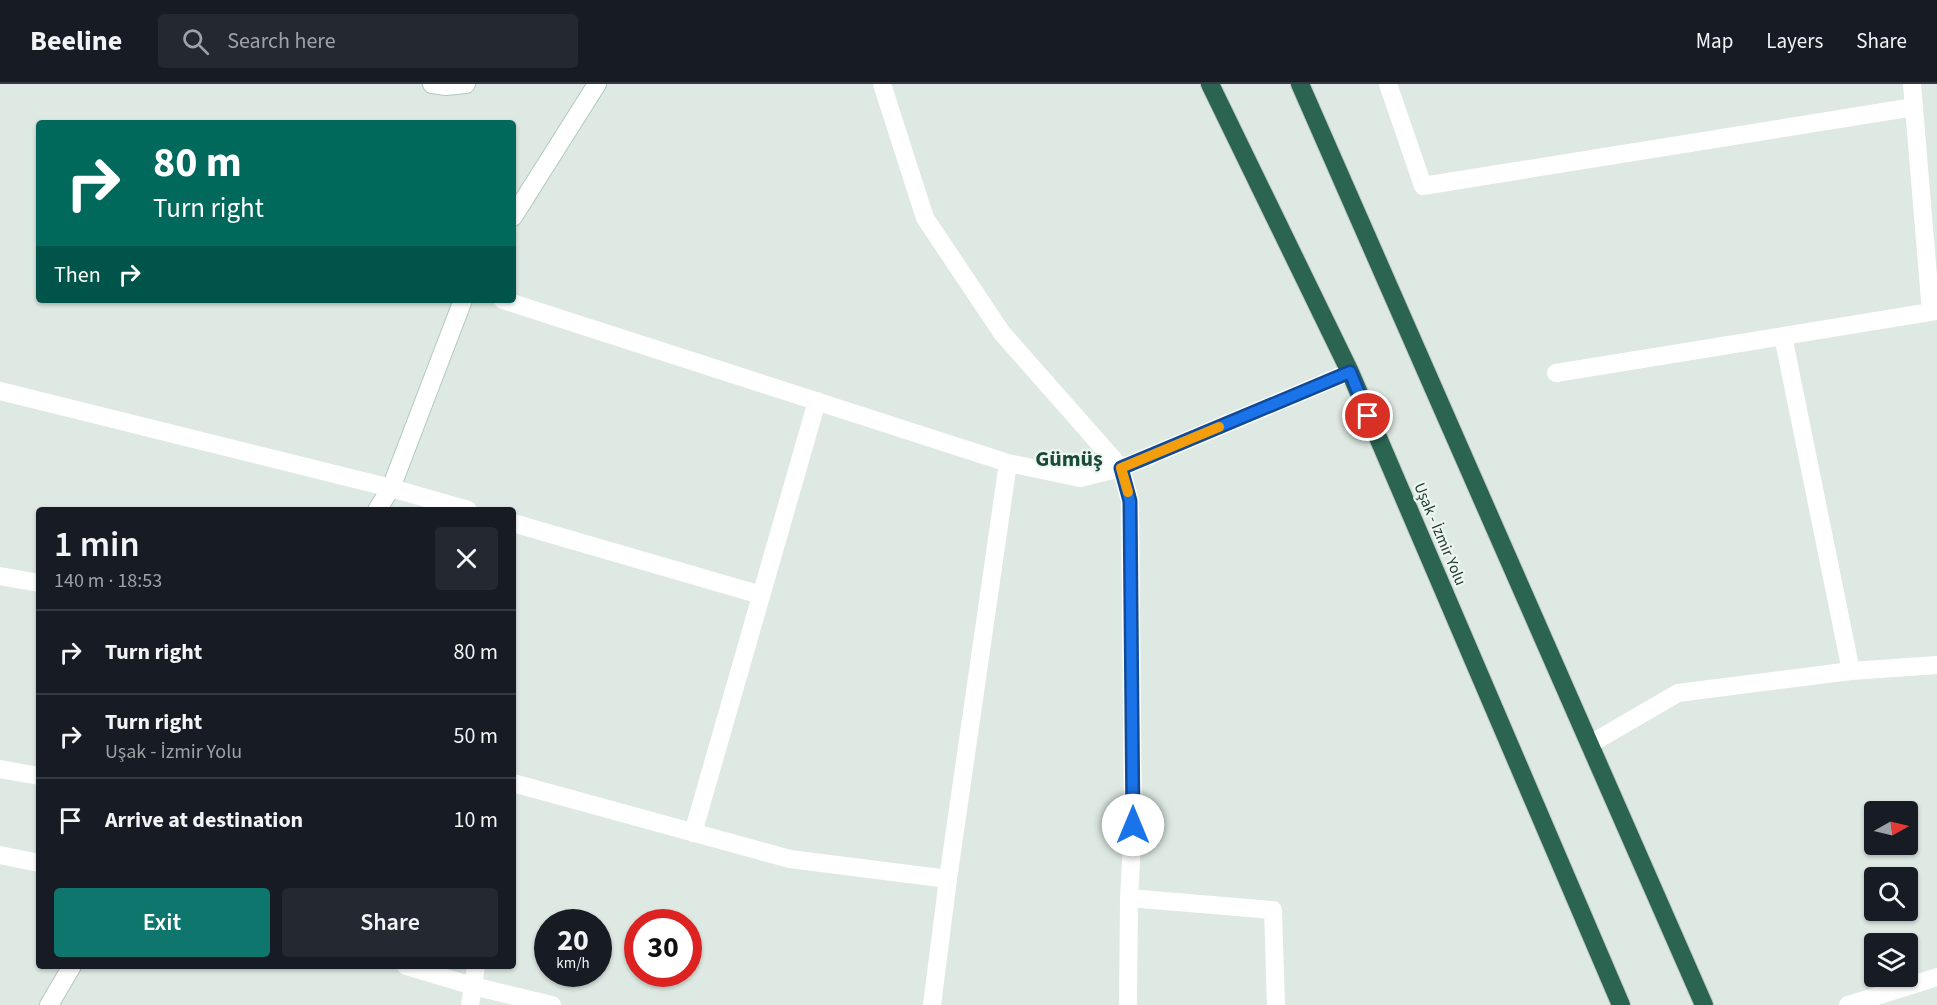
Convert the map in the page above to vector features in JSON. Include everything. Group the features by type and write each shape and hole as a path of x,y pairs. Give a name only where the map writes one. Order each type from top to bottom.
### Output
{"highway":[{"name":"Uşak - İzmir Yolu","path":"1210,84 1350,372 1621,1005"},
{"path":"1300,84 1704,1005"}],"street":[{"path":"432,84 446,86 466,84"},
{"path":"516,212 597,84"},
{"path":"882,84 925,218 1002,333 1121,468 1130,501 1133,825 1129,898 1128,1005"},
{"path":"1388,84 1423,186 1914,107"},
{"path":"1556,373 1934,311 1912,84"},
{"path":"378,507 391,488 462,303"},
{"path":"512,303 1008,463 1080,478 1121,468 1350,372"},
{"path":"1783,336 1851,671"},
{"path":"0,391 391,488 458,507"},
{"path":"693,833 817,401"},
{"path":"932,1005 1008,463"},
{"path":"516,524 761,595"},
{"path":"0,576 36,582"},
{"path":"1590,744 1678,693 1851,671 1937,665"},
{"path":"0,769 36,775"},
{"path":"516,784 790,859 948,879"},
{"path":"0,855 36,862"},
{"path":"1129,898 1273,910 1276,1005"},
{"path":"49,1005 70,969"},
{"path":"416,969 473,986 552,1005"},
{"path":"470,1005 476,969"},
{"path":"1848,1005 1937,977"}],"slow traffic":[{"path":"1128,492 1121,468 1219,427"}],"district":[{"name":"Gümüş","path":"1069,459"}],"route":[{"path":"1133,825 1130,501 1121,468 1350,372 1368,416"}]}
